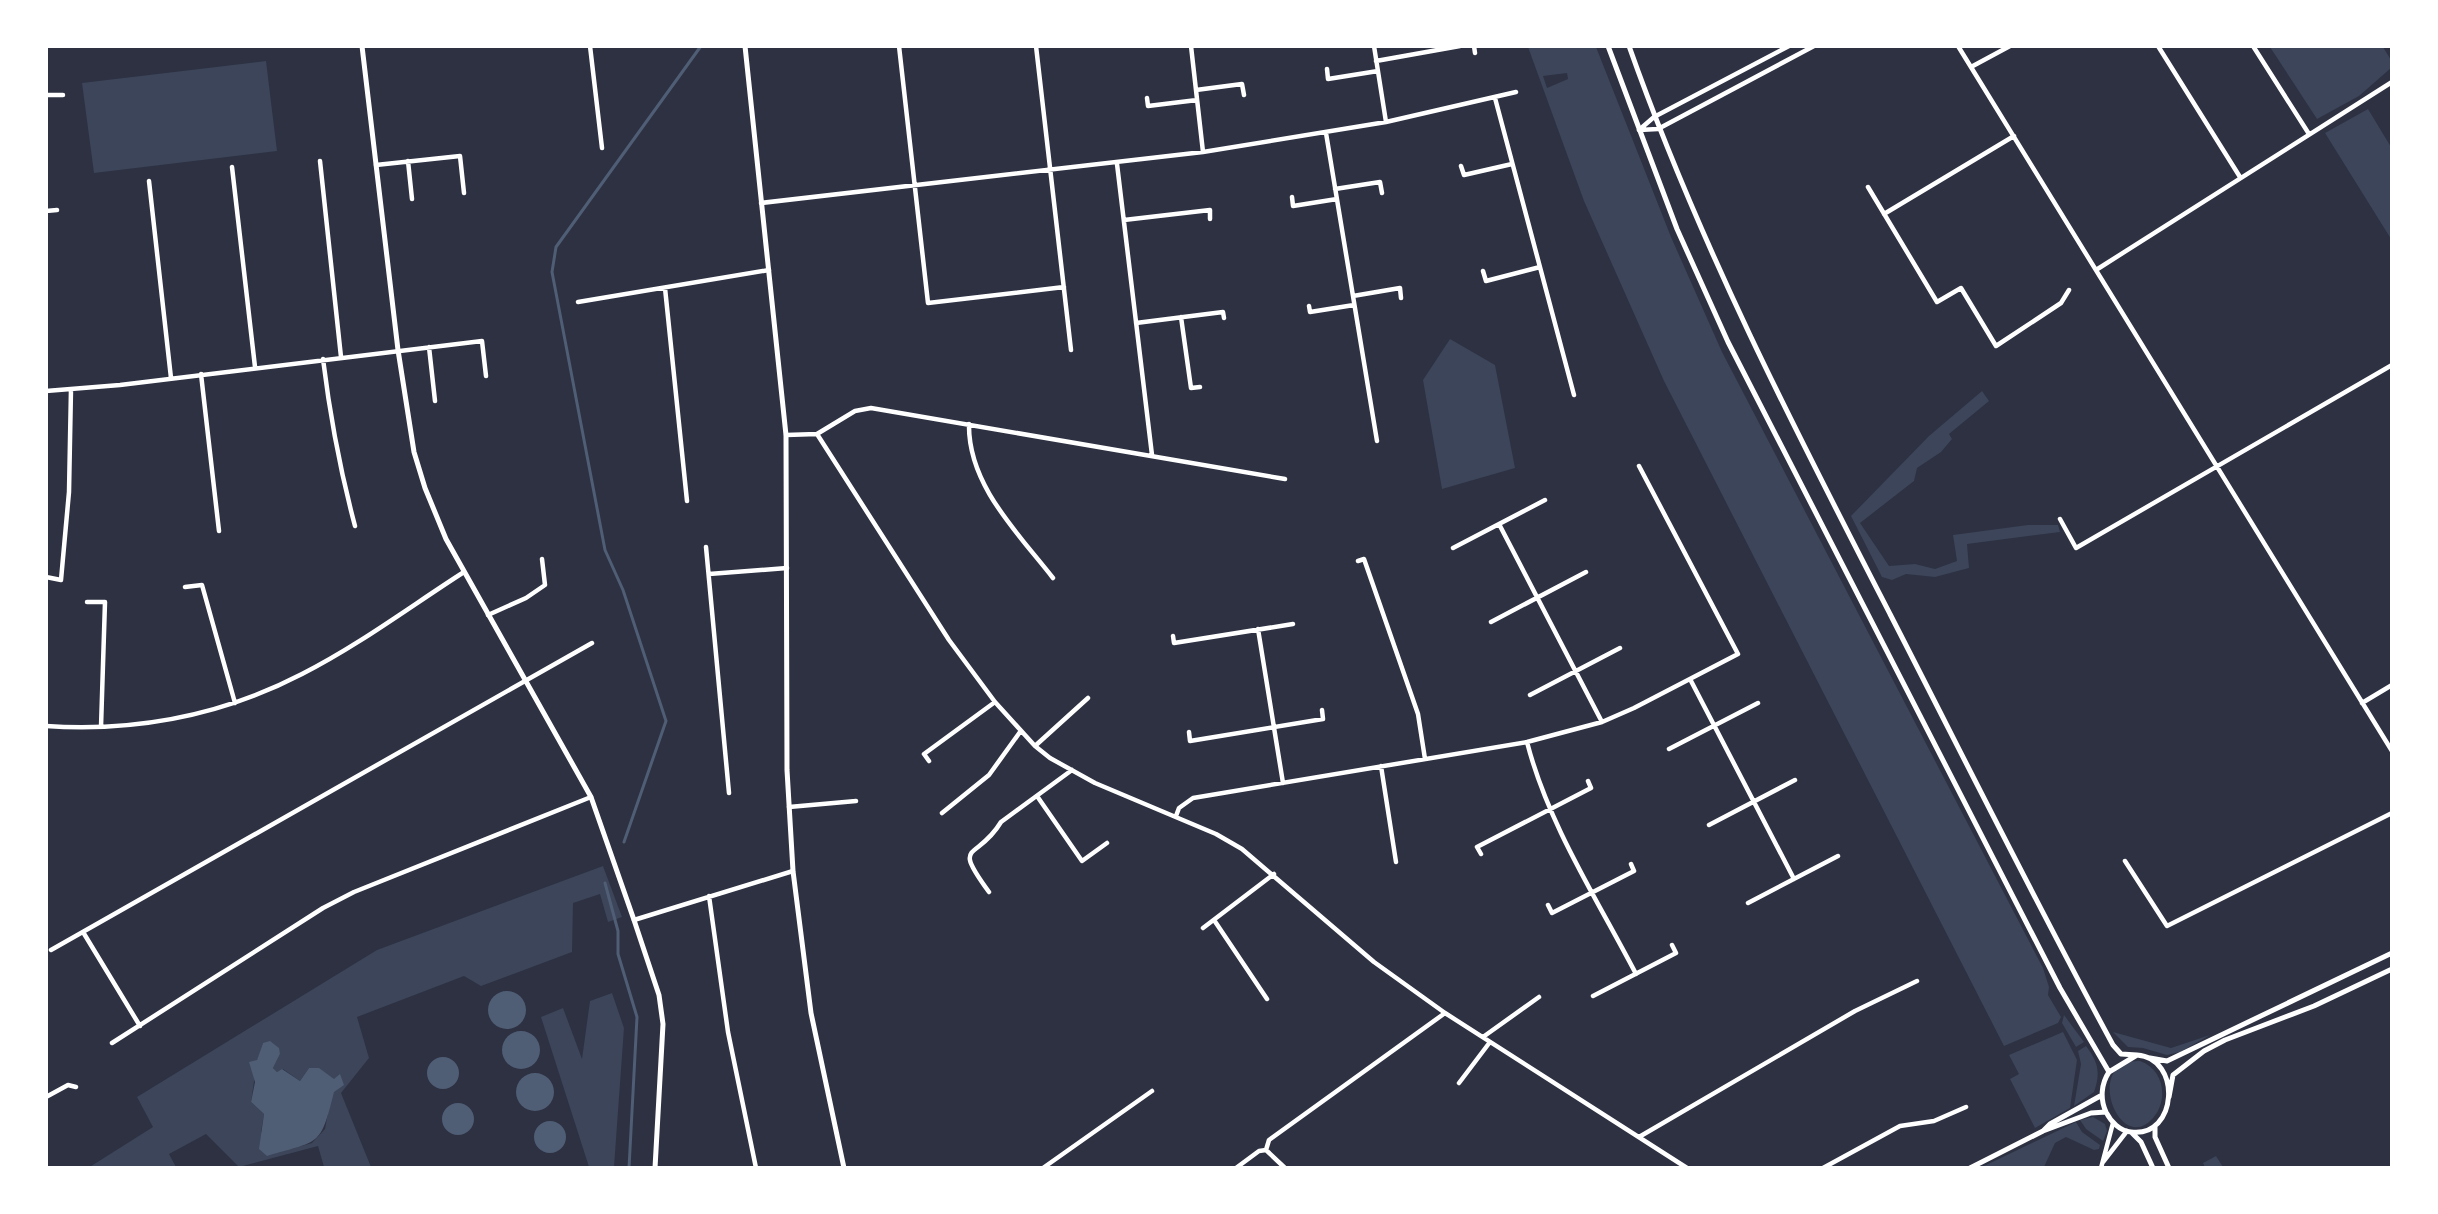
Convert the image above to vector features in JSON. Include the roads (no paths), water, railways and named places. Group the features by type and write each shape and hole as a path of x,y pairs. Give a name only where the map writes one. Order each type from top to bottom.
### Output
{"street":[{"path":"362,46 407,421 425,488 464,572 591,797 634,920 658,995 663,1024 656,1167"},
{"path":"591,46 602,148"},
{"path":"745,46 786,435 789,807 793,871 811,1013 844,1167"},
{"path":"899,46 928,303 1064,287"},
{"path":"1036,46 1071,350"},
{"path":"1191,46 1203,152"},
{"path":"1374,46 1386,122"},
{"path":"1376,61 1460,46"},
{"path":"1474,46 1475,53"},
{"path":"1608,46 1677,229 1728,342 2060,988 2109,1072"},
{"path":"1629,46 1658,129 1709,250 1766,372 2075,975 2115,1048 2125,1055 2167,1061 2391,953"},
{"path":"1639,130 1654,117 1789,46"},
{"path":"1639,130 1658,129 1814,46"},
{"path":"1958,46 2391,751"},
{"path":"1971,67 2010,46"},
{"path":"2158,46 2240,177"},
{"path":"2253,46 2309,134"},
{"path":"1326,69 1328,79 1378,71"},
{"path":"2096,270 2391,82"},
{"path":"1196,90 1242,84 1244,95"},
{"path":"761,203 1117,164 1203,152 1386,122 1516,93"},
{"path":"46,95 63,95"},
{"path":"1147,98 1148,106 1197,100"},
{"path":"1495,98 1574,395"},
{"path":"1326,133 1377,441"},
{"path":"1884,214 2014,136"},
{"path":"376,165 460,156 464,193"},
{"path":"320,161 341,357"},
{"path":"408,162 412,199"},
{"path":"1117,164 1152,455"},
{"path":"1461,166 1464,175 1512,164"},
{"path":"232,166 255,367"},
{"path":"149,181 171,378"},
{"path":"1335,189 1380,182 1382,193"},
{"path":"1868,187 1936,302 1961,288 1996,346 2061,303 2069,290"},
{"path":"1292,197 1293,206 1337,199"},
{"path":"46,211 57,210"},
{"path":"1124,220 1210,210 1210,219"},
{"path":"1483,271 1486,281 1540,267"},
{"path":"578,302 770,270"},
{"path":"664,288 687,501"},
{"path":"1353,296 1400,288 1401,298"},
{"path":"1309,306 1310,312 1354,305"},
{"path":"1136,323 1223,312 1224,318"},
{"path":"1181,317 1191,388 1200,387"},
{"path":"46,391 482,340 486,376"},
{"path":"429,347 435,401"},
{"path":"323,359 332,427 356,525"},
{"path":"2060,519 2076,548 2391,366"},
{"path":"201,374 219,531"},
{"path":"46,577 61,580 69,492 70,389"},
{"path":"786,435 818,434 855,411 871,408 1285,479"},
{"path":"969,424 970,446 988,494 1053,578"},
{"path":"818,434 949,640 995,702 1035,746 1095,783 1176,816 1242,849 1274,874 1374,963 1445,1013 1687,1167"},
{"path":"1176,816 1179,808 1193,798 1527,742 1602,722 1738,654 1639,466"},
{"path":"1453,548 1545,500"},
{"path":"1499,524 1602,722"},
{"path":"706,547 729,793"},
{"path":"488,615 526,598 545,585 542,559"},
{"path":"1358,561 1364,559 1418,714 1425,759"},
{"path":"709,574 787,568"},
{"path":"46,726 101,727 169,720 235,703 313,668 464,572"},
{"path":"1491,622 1586,572"},
{"path":"185,587 202,585 235,703"},
{"path":"87,602 105,602 101,727"},
{"path":"1173,636 1174,643 1293,624"},
{"path":"1258,629 1284,783"},
{"path":"51,951 592,643"},
{"path":"1530,695 1620,648"},
{"path":"1690,679 1794,879"},
{"path":"2362,703 2391,685"},
{"path":"1035,746 1088,698"},
{"path":"929,761 924,754 995,702"},
{"path":"1669,749 1758,703"},
{"path":"1189,732 1190,741 1323,719 1322,710"},
{"path":"942,813 989,775 1020,732"},
{"path":"1527,742 1536,779 1550,809 1636,974"},
{"path":"1381,766 1396,862"},
{"path":"988,892 969,866 968,858 972,851 994,834 1001,822 1072,770"},
{"path":"1709,825 1795,780"},
{"path":"1481,854 1477,847 1591,788 1588,781"},
{"path":"1036,796 1082,861 1107,843"},
{"path":"112,1043 323,908 354,892 591,797"},
{"path":"789,807 856,801"},
{"path":"2125,861 2167,926 2391,813"},
{"path":"1748,903 1838,856"},
{"path":"1548,905 1552,913 1634,871 1631,864"},
{"path":"634,920 793,871"},
{"path":"1203,928 1274,874"},
{"path":"709,896 728,1032 756,1167"},
{"path":"1214,920 1267,999"},
{"path":"83,932 140,1026"},
{"path":"1593,996 1676,953 1672,945"},
{"path":"2102,1165 2129,1132 2155,1126 2163,1118 2173,1075 2204,1051 2225,1040 2314,1006 2391,969"},
{"path":"1639,1137 1855,1011 1917,981"},
{"path":"1483,1037 1539,997"},
{"path":"1266,1150 1269,1140 1445,1013"},
{"path":"1459,1083 1490,1042"},
{"path":"2137,1055 2109,1072 2102,1095 2106,1112 2113,1123 2141,1142 2153,1167"},
{"path":"2150,1058 2165,1075 2169,1096"},
{"path":"46,1097 68,1085 76,1087"},
{"path":"1043,1167 1152,1091"},
{"path":"2043,1131 2050,1124 2102,1095"},
{"path":"1823,1167 1900,1126 1934,1121 1966,1107"},
{"path":"1970,1167 2043,1131 2091,1113 2106,1112"},
{"path":"2102,1165 2113,1123"},
{"path":"2155,1126 2155,1137 2169,1167"},
{"path":"1266,1150 1285,1167"},
{"path":"1236,1167 1259,1151 1266,1150"},
{"path":"1272,1157 1276,1167"}],"waterway":[{"path":"624,842 666,721 623,590 605,550 552,272 556,247 701,46"},
{"path":"605,883 618,931 618,954 637,1017 629,1168"}]}
